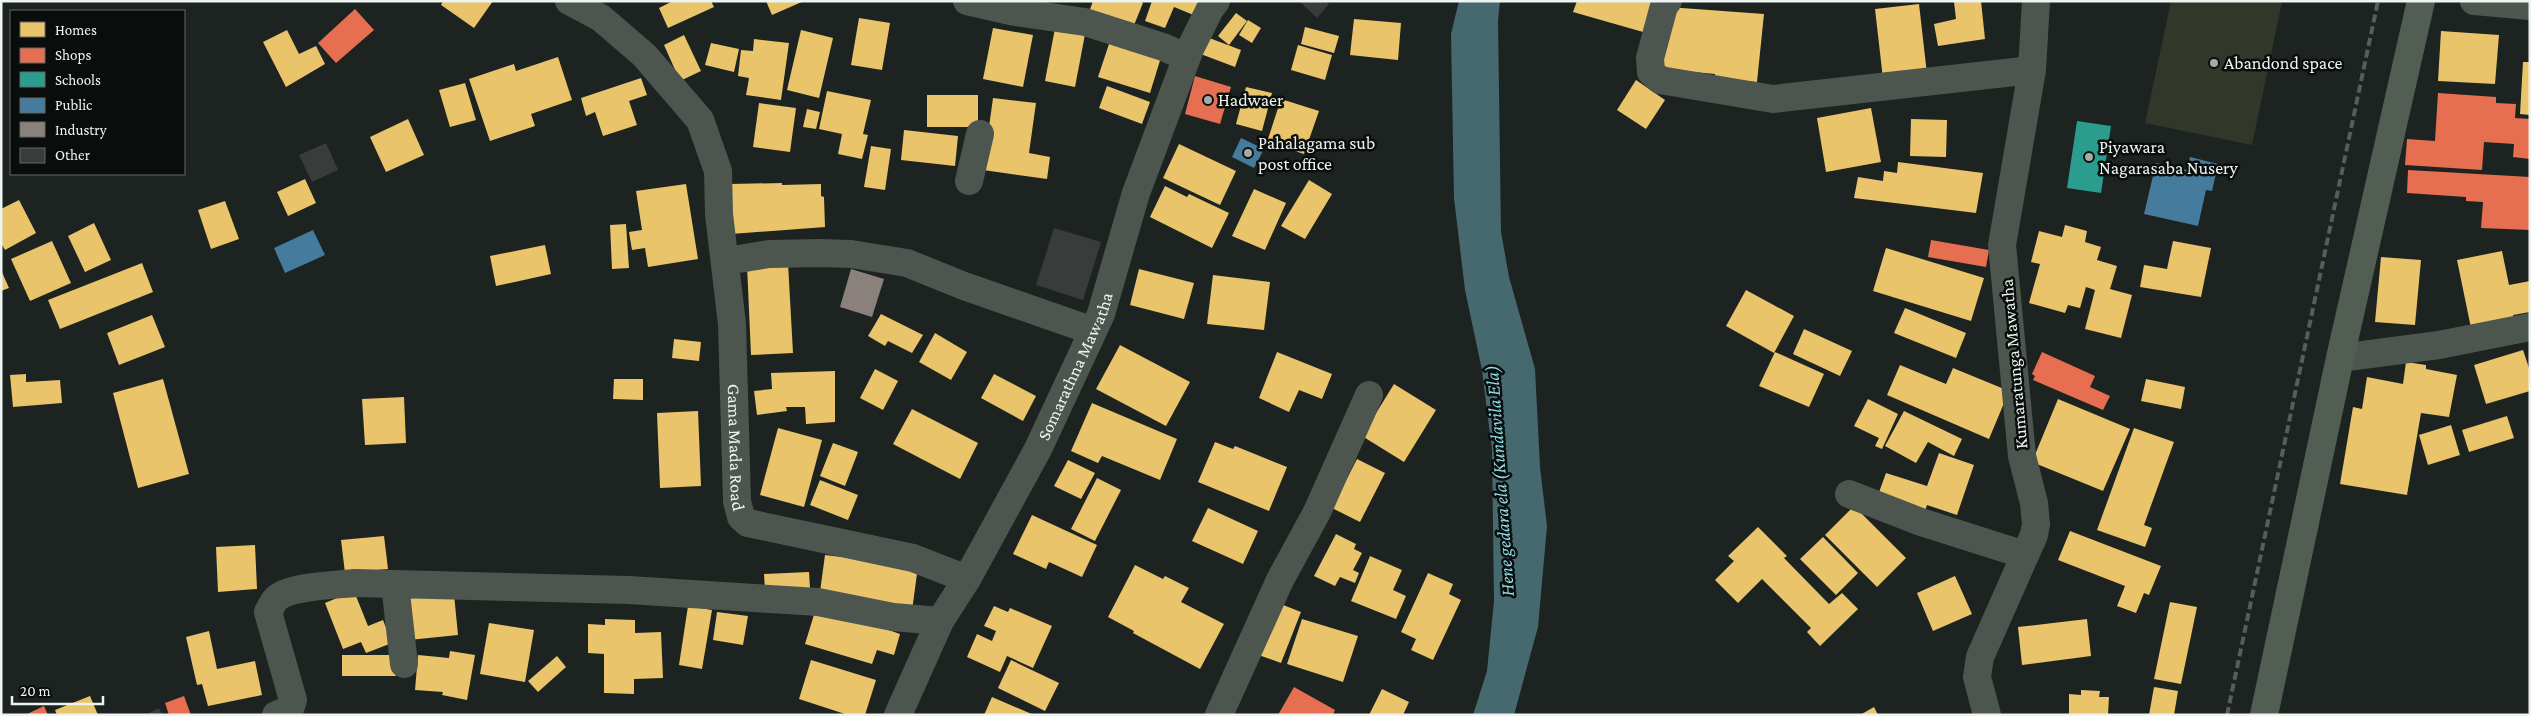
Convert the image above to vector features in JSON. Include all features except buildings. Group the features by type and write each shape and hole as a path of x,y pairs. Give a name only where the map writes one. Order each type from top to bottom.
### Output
{"main road":[{"path":"2264,715 2340,358 2421,1"}],"street":[{"name":"Gama Mada Road","path":"569,1 601,18 644,55 700,120 718,171 719,214 732,324 737,501 741,516 748,523 913,558 967,579"},
{"path":"967,1 1015,12 1085,22 1163,47 1186,57"},
{"name":"Somarathna Mawatha","path":"898,715 940,621 967,579 1038,449 1101,314 1136,193 1186,57 1210,9 1216,1"},
{"path":"1668,1 1664,6 1650,58 1650,72 1660,80 1773,99 2032,70"},
{"name":"Kumaratunga Mawatha","path":"1987,715 1977,677 1980,657 2025,555 2036,524 2034,503 2022,456 2002,244 2032,70 2036,1"},
{"path":"2474,1 2530,6"},
{"path":"969,181 980,134"},
{"path":"726,262 769,254 821,253 851,254 906,263 964,286 1093,331"},
{"path":"2340,358 2447,344 2530,327"},
{"path":"1219,715 1280,580 1316,512 1369,395"},
{"path":"1849,494 1921,522 2025,555"},
{"path":"276,715 290,709 293,700 268,612 277,598 292,592 322,586 355,583 629,590 818,602 893,616 940,621"},
{"path":"395,584 404,664"}],"green space":[{"name":"Abandond space","path":"2171,1 2282,2 2252,145 2145,123"}],"water":[{"name":"Hene gedara ela (Kundavila Ela)","path":"1459,1 1500,1 1498,21 1501,232 1509,277 1535,369 1540,467 1547,526 1538,627 1514,715 1473,715 1487,671 1494,601 1492,450 1482,370 1465,290 1454,198 1451,34"}],"railway":[{"path":"2227,715 2378,1"}],"place":[{"name":"Abandond space","path":"2214,63"},
{"name":"Hadwaer","path":"1208,100"},
{"name":"Pahalagama sub post office","path":"1248,153"},
{"name":"Piyawara Nagarasaba Nusery","path":"2089,157"}]}
